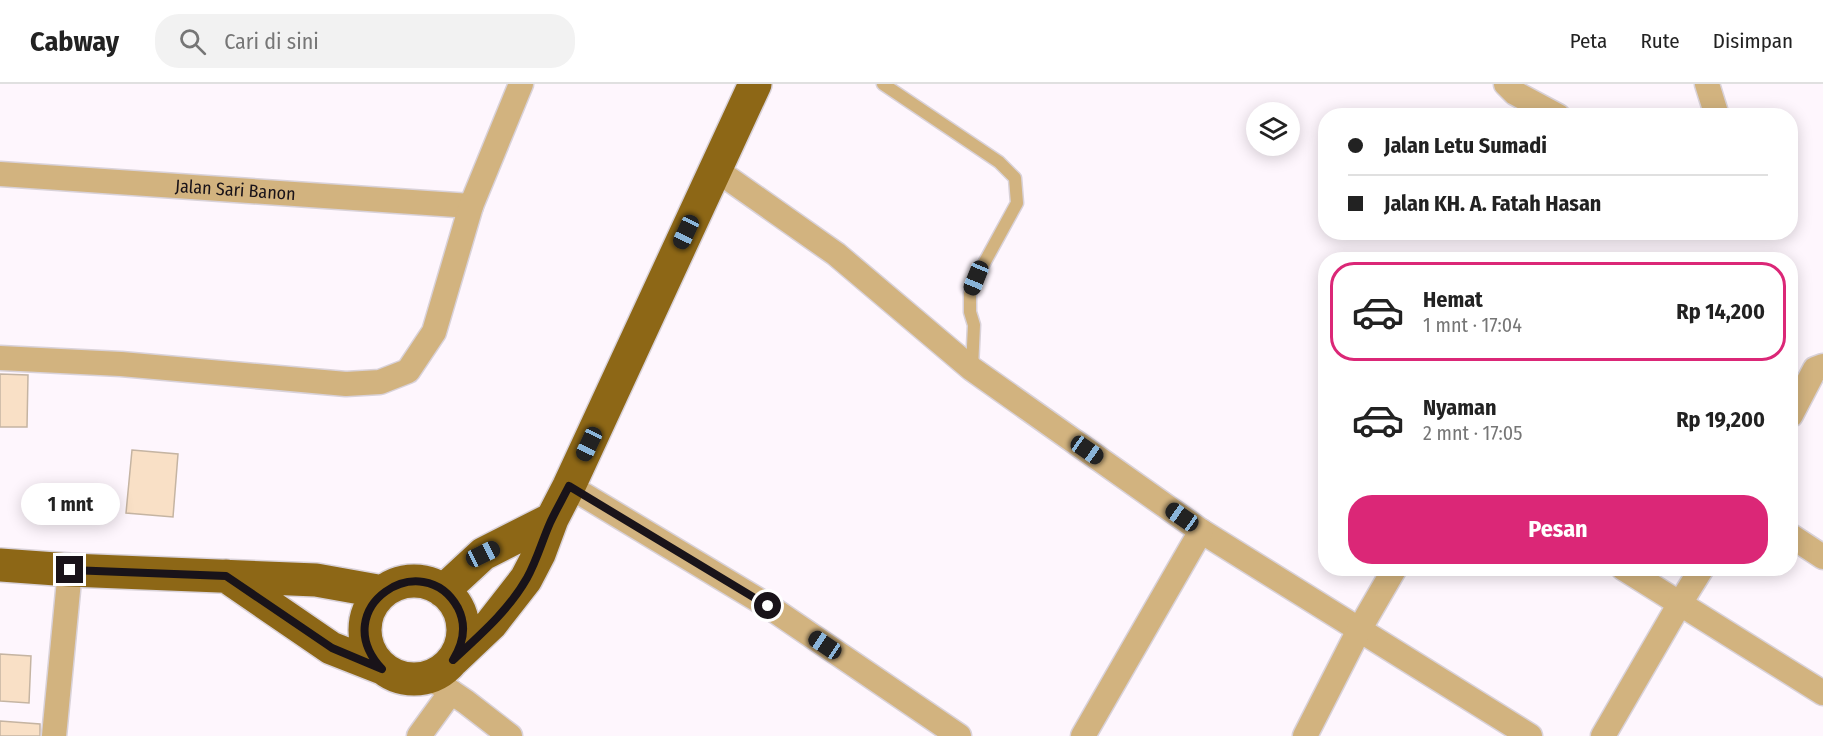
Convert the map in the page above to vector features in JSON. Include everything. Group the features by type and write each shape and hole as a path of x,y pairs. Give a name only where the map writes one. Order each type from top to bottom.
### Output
{"highway":[{"path":"226,576 332,648 397,676 413,679 445,676 491,624 526,579 755,84"},
{"path":"443,591 483,554 552,519"},
{"path":"0,565 316,580 383,592"},
{"path":"382,669 366,644 365,625 370,607 383,592 394,585 419,582 432,585 453,600 463,624 460,649 445,676"}],"street":[{"path":"0,358 121,364 346,384 380,382 408,371 434,332 471,206 521,84"},
{"path":"1506,84 1515,93 1543,108"},
{"path":"1707,84 1714,108"},
{"path":"716,169 836,254 972,369 1201,531 1530,736"},
{"name":"Jalan Sari Banon","path":"0,174 471,206"},
{"path":"1798,402 1815,369 1823,366"},
{"path":"569,486 768,606 959,736"},
{"path":"1083,736 1201,531"},
{"path":"1798,541 1823,557"},
{"path":"54,736 70,570"},
{"path":"1305,736 1359,630 1390,576"},
{"path":"1635,576 1823,693"},
{"path":"1603,736 1697,576"},
{"path":"419,736 445,676 483,714 510,736"}],"lane":[{"path":"883,84 999,162 1015,178 1017,203 976,278 970,294 970,312 974,325 972,369"}],"building":[{"path":"0,374 28,375 27,427 0,427"},
{"path":"132,450 178,454 173,517 126,513"},
{"path":"0,654 31,656 29,703 0,701"},
{"path":"0,721 40,724 40,736 0,736"}],"route":[{"path":"70,570 226,576 332,648 382,669 366,644 365,625 370,607 376,598 394,585 419,582 432,585 453,600 463,624 460,649 453,660 491,624 526,579 569,486 768,606"}]}
